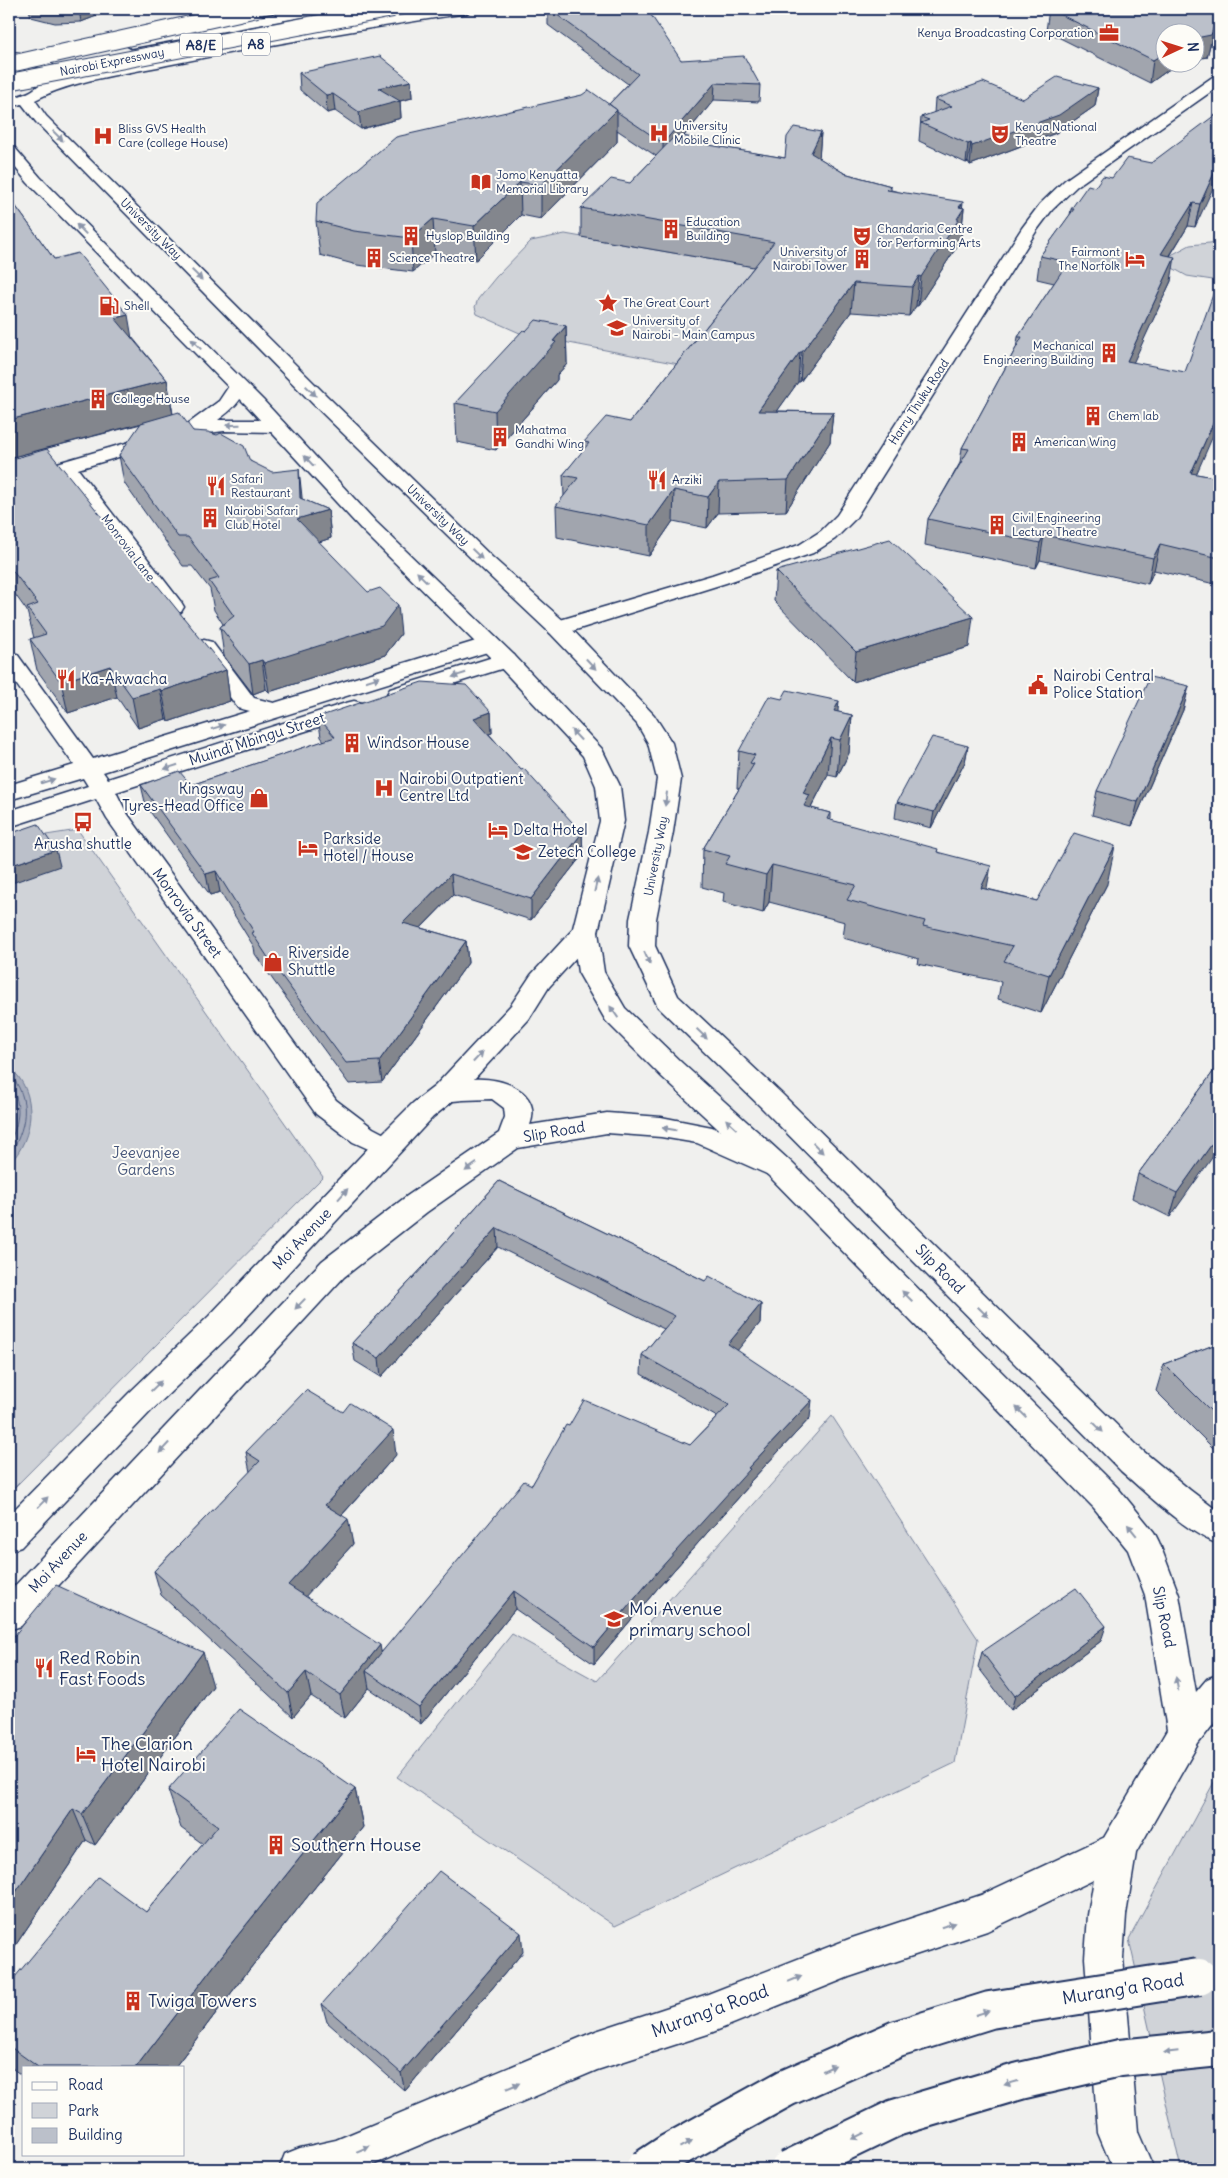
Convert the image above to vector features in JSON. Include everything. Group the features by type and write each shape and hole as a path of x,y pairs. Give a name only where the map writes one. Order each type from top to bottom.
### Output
{"main road":[{"path":"13,59 257,9"},
{"name":"A8","path":"13,59 70,54 324,9"},
{"name":"Nairobi Expressway","path":"9,73 348,9"},
{"name":"Nairobi Expressway","path":"9,82 393,9"},
{"name":"A8","path":"47,88 265,42 467,9"},
{"path":"13,59 37,60 50,67 54,74 47,88 17,101"},
{"name":"Harry Thuku Road","path":"558,628 719,579 806,549 828,535 845,519 1030,228 1046,207 1071,183 1219,79"},
{"name":"University Way","path":"17,101 41,119 320,400 485,562 558,628 646,720 660,743 669,780 661,832 643,919 642,946 667,1000"},
{"path":"9,151 62,209 276,426 370,526 506,660 594,754 608,786 612,821 585,932"},
{"path":"191,430 227,404 238,387"},
{"path":"9,482 191,430 224,425 276,426"},
{"name":"Monrovia Lane","path":"66,466 246,703 273,710"},
{"name":"Muindi Mbingu Street","path":"9,793 489,644"},
{"name":"Monrovia Street","path":"9,659 103,789 116,814 326,1107 363,1136 386,1147"},
{"name":"Muindi Mbingu Street","path":"9,819 506,660"},
{"name":"Slip Road","path":"585,932 591,972 615,1014 672,1070 780,1169 1106,1498 1142,1542 1162,1595 1185,1732"},
{"name":"Moi Avenue","path":"9,1537 140,1402 220,1325 386,1147 423,1110 445,1093 520,1012 540,980 585,932"},
{"name":"Slip Road","path":"667,1000 772,1101 1132,1461 1178,1500 1219,1530"},
{"path":"445,1093 472,1088 491,1089 502,1092 512,1098 518,1107 519,1116 511,1139"},
{"name":"Slip Road","path":"333,1269 417,1204 511,1139 606,1124 661,1127 702,1134 780,1169"},
{"name":"Moi Avenue","path":"9,1615 333,1269"},
{"path":"1134,2169 1118,2132 1104,1958 1107,1915 1118,1849 1185,1732 1219,1690"},
{"name":"Murang'a Road","path":"300,2169 336,2160 596,2051 708,2014 849,1958 987,1912 1118,1849"},
{"name":"Murang'a Road","path":"644,2169 670,2152 786,2088 897,2038 990,2010 1198,1977 1219,1976"},
{"path":"789,2169 895,2118 1020,2081 1120,2058 1219,2048"}],"green space":[{"name":"The Great Court","path":"565,234 765,269 694,367 522,334 477,314 475,307 478,299 496,277 531,241"},
{"path":"1219,242 1219,281 1187,276 1160,261 1190,245"},
{"name":"Jeevanjee Gardens","path":"78,830 323,1177 9,1493 9,844 27,838"},
{"path":"832,1416 978,1639 955,1763 615,1926 397,1777 512,1634 597,1681"},
{"path":"1219,1773 1219,2169 1181,2169 1129,1939"}],"water":[{"path":"9,1067 19,1077 25,1089 29,1101 30,1115 24,1141 18,1153 9,1164"}],"building":[{"path":"549,9 647,9 681,60 744,56 760,85 715,83 663,143 617,112 609,104 638,74"},
{"path":"1049,9 1219,9 1219,24 1215,23 1211,35 1206,36 1206,22 1156,22 1156,58 1153,60"},
{"path":"380,56 411,81 378,88 400,101 359,112 333,94 326,95 299,73"},
{"path":"1057,77 1098,88 1059,115 972,146 971,143 968,144 921,123 929,120 921,117 952,106 935,99 983,82 1023,99"},
{"path":"589,90 617,110 541,185 520,182 474,226 433,219 411,238 354,231 316,221 317,203 396,137 582,95"},
{"path":"1215,115 1219,116 1219,162 1200,204 1193,203 1161,254 1175,257 1127,361 1185,372 1219,278 1219,410 1191,473 1219,478 1219,558 1160,544 1153,558 1044,535 1040,543 928,519 969,449 962,448 1022,337 1018,337 1068,262 1040,256 1074,209 1071,209 1088,185 1095,187 1103,176 1112,178 1127,158 1151,163"},
{"path":"794,127 821,132 811,153 844,173 891,186 887,190 963,202 959,207 964,208 957,219 959,219 921,277 919,276 912,287 854,283 802,352 800,352 758,411 833,412 788,480 719,482 708,497 674,490 649,525 556,506 578,478 563,475 589,443 584,442 606,417 630,422 774,242 581,208 611,179 630,183 676,135 712,141 709,145 785,158 787,137"},
{"path":"9,197 54,259 78,253 128,315 115,318 167,380 9,420"},
{"path":"536,320 566,326 553,341 556,342 495,411 455,403 523,330 526,331"},
{"path":"179,412 193,431 217,435 221,433 244,446 250,461 272,472 299,469 300,498 328,510 297,519 368,592 380,588 398,605 382,626 264,663 262,660 249,664 220,627 234,616 209,581 219,578 188,537 178,537 119,455 141,423"},
{"path":"47,449 226,670 162,691 160,689 132,697 110,666 61,682 30,639 46,634 27,608 38,604 9,566 9,460"},
{"path":"890,539 973,617 856,652 776,571"},
{"path":"1150,677 1189,686 1138,802 1097,791"},
{"path":"422,682 466,685 491,712 474,718 521,770 524,769 582,833 531,899 451,874 403,923 466,941 379,1061 346,1063 269,959 216,871 206,874 141,785 179,771 191,785 335,737 318,717"},
{"path":"787,690 839,701 834,711 852,715 840,740 831,738 803,793 810,795 804,806 830,813 827,819 938,849 937,852 991,866 981,888 1037,901 1074,833 1115,846 1049,975 1004,961 1013,946 923,926 925,921 847,900 856,885 772,865 766,875 725,864 730,856 703,849 754,764 750,763 755,755 739,751 769,696 782,699"},
{"path":"932,737 968,746 934,812 897,802"},
{"path":"38,824 56,850 9,866 9,834"},
{"path":"1219,1064 1219,1134 1177,1193 1138,1174"},
{"path":"499,1181 705,1281 709,1276 761,1304 728,1344 812,1400 748,1468 750,1469 658,1571 594,1647 514,1591 419,1707 366,1671 524,1481 532,1485 566,1425 569,1426 584,1400 690,1445 729,1405 642,1355 675,1316 497,1228 379,1358 352,1343 426,1264"},
{"path":"1219,1343 1219,1419 1164,1364"},
{"path":"306,1390 343,1412 350,1403 393,1430 325,1505 348,1519 288,1585 380,1645 340,1695 306,1672 288,1693 154,1571 260,1461 246,1452"},
{"name":"The Clarion Hotel Nairobi","path":"56,1585 203,1652 82,1814 73,1809 9,1902 9,1642"},
{"path":"1076,1588 1106,1626 1015,1696 982,1652"},
{"path":"239,1709 355,1789 230,1945 137,2066 37,2066 9,2046 10,1983 98,1877 146,1912 218,1826 168,1790"},
{"path":"439,1871 521,1933 401,2073 322,2004"}],"place":[{"name":"Kenya Broadcasting Corporation","path":"1109,33"},
{"name":"University Mobile Clinic","path":"659,133"},
{"name":"Kenya National Theatre","path":"1000,134"},
{"name":"Bliss GVS Health Care (college House)","path":"103,136"},
{"name":"Jomo Kenyatta Memorial Library","path":"481,182"},
{"name":"Education Building","path":"671,229"},
{"name":"Hyslop Building","path":"411,236"},
{"name":"Chandaria Centre for Performing Arts","path":"862,236"},
{"name":"Science Theatre","path":"374,258"},
{"name":"University of Nairobi Tower","path":"862,259"},
{"name":"Fairmont The Norfolk","path":"1135,259"},
{"name":"The Great Court","path":"608,303"},
{"name":"Shell","path":"109,306"},
{"name":"University of Nairobi - Main Campus","path":"617,328"},
{"name":"Mechanical Engineering Building","path":"1109,353"},
{"name":"College House","path":"98,399"},
{"name":"Chem lab","path":"1093,416"},
{"name":"Mahatma Gandhi Wing","path":"500,437"},
{"name":"American Wing","path":"1019,442"},
{"name":"Arziki","path":"657,480"},
{"name":"Safari Restaurant","path":"216,486"},
{"name":"Nairobi Safari Club Hotel","path":"210,518"},
{"name":"Civil Engineering Lecture Theatre","path":"997,525"},
{"name":"Ka-Akwacha","path":"66,679"},
{"name":"Nairobi Central Police Station","path":"1038,685"},
{"name":"Windsor House","path":"352,743"},
{"name":"Nairobi Outpatient Centre Ltd","path":"384,788"},
{"name":"Kingsway Tyres-Head Office","path":"259,798"},
{"name":"Arusha shuttle","path":"83,822"},
{"name":"Delta Hotel","path":"498,830"},
{"name":"Parkside Hotel / House","path":"308,848"},
{"name":"Zetech College","path":"523,852"},
{"name":"Riverside Shuttle","path":"273,962"},
{"name":"Moi Avenue primary school","path":"614,1619"},
{"name":"Red Robin Fast Foods","path":"44,1668"},
{"name":"The Clarion Hotel Nairobi","path":"86,1754"},
{"name":"Southern House","path":"276,1845"},
{"name":"Twiga Towers","path":"133,2001"}]}
